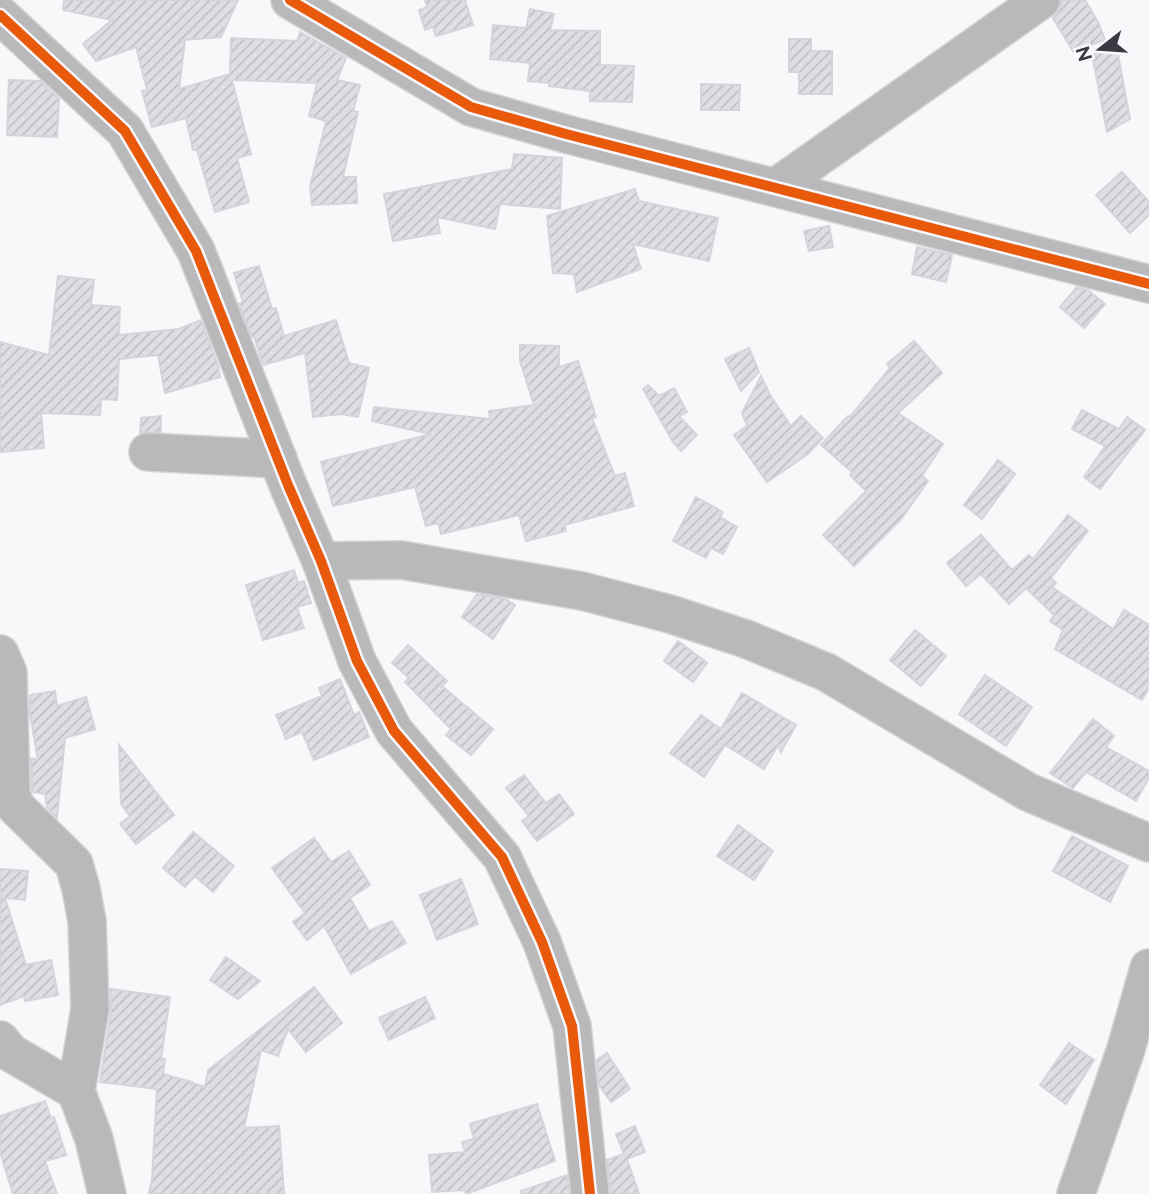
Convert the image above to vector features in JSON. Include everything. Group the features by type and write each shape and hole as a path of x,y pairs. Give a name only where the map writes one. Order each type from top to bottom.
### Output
{"street":[{"path":"290,0 471,107 566,134 1149,284"},
{"path":"776,187 1041,0"},
{"path":"0,15 125,131 196,251 321,561 357,661 394,731 502,857 542,942 572,1026 590,1194"},
{"path":"148,452 278,459"},
{"path":"321,561 401,560 582,591 670,614 746,639 826,673 1028,792 1149,843"},
{"path":"0,654 8,673 11,794 16,807 74,864 87,920 90,1009 76,1091 94,1139 107,1194"},
{"path":"1076,1194 1126,1049 1149,968"},
{"path":"0,1040 11,1053 76,1091"}],"building":[{"path":"64,0 238,0 221,37 185,40 179,89 230,74 231,38 297,41 300,32 346,58 337,80 360,85 353,111 358,112 343,177 356,177 357,203 312,205 310,186 326,121 309,116 317,83 232,80 251,154 237,158 249,202 215,212 197,150 193,150 186,118 152,127 142,91 147,90 136,47 96,61 83,44 112,20 63,10"},
{"path":"425,0 465,0 473,25 436,36 433,27 425,30 419,10 427,7"},
{"path":"1062,0 1085,0 1105,40 1073,51 1053,18 1060,9"},
{"path":"530,9 554,14 550,30 600,31 600,65 634,66 632,102 590,101 590,91 528,81 530,63 490,59 493,25 526,28"},
{"path":"789,39 811,39 811,51 832,51 832,94 799,94 799,72 789,72"},
{"path":"1117,49 1130,119 1107,132 1092,54"},
{"path":"9,80 40,81 59,99 57,137 7,135"},
{"path":"701,84 740,85 739,110 701,110"},
{"path":"514,154 562,158 560,209 500,204 495,229 437,217 440,233 393,241 384,194 512,169"},
{"path":"1122,172 1149,202 1149,215 1130,233 1096,195"},
{"path":"635,189 639,201 718,218 709,261 633,244 641,269 577,292 574,274 553,273 547,216"},
{"path":"829,226 833,247 809,251 804,231"},
{"path":"917,247 952,255 946,282 912,274"},
{"path":"259,266 272,309 276,308 284,336 336,320 349,363 369,368 358,417 342,414 313,417 305,353 263,365 254,336 252,337 239,304 243,302 234,273"},
{"path":"58,276 94,280 91,305 120,307 119,335 179,329 201,320 220,377 165,393 158,355 119,359 117,400 101,399 100,415 41,413 44,448 0,452 0,342 49,355"},
{"path":"1077,287 1088,290 1105,304 1084,328 1060,307"},
{"path":"914,341 942,373 898,413 943,444 922,476 928,481 902,518 854,566 823,535 866,491 850,475 852,472 821,445 848,416 850,417 890,368 887,364"},
{"path":"520,345 559,346 559,367 578,361 596,417 592,418 615,476 625,473 634,506 565,525 566,531 526,541 519,515 441,534 438,523 426,526 415,487 333,506 321,462 431,434 372,421 374,407 490,419 489,411 534,405 520,361"},
{"path":"749,348 759,372 741,391 725,359"},
{"path":"761,376 791,426 801,416 823,438 808,454 767,482 734,435 747,426 742,413"},
{"path":"648,385 659,396 674,388 687,412 679,416 697,435 681,451 673,442 643,389"},
{"path":"1082,410 1119,429 1127,417 1145,430 1100,489 1084,477 1105,446 1072,429"},
{"path":"161,416 161,432 140,433 141,418"},
{"path":"998,460 1015,474 982,519 964,505"},
{"path":"696,497 723,512 720,517 737,527 723,554 711,548 706,558 673,541"},
{"path":"1068,515 1088,531 1051,578 1056,583 1052,587 1113,629 1124,610 1149,625 1149,688 1142,700 1055,649 1063,630 1050,621 1054,615 1026,588 1009,604 981,574 966,586 947,563 981,535 1012,570 1029,555 1033,559"},
{"path":"294,570 298,583 304,581 311,603 297,607 304,628 263,640 246,585"},
{"path":"477,594 505,599 515,605 493,639 462,617"},
{"path":"915,630 946,656 921,686 890,660"},
{"path":"678,641 707,663 693,682 664,661"},
{"path":"408,645 447,681 442,686 493,729 471,755 446,735 451,729 405,682 409,678 392,663"},
{"path":"985,675 1032,707 1006,746 959,714"},
{"path":"340,679 354,715 359,712 369,737 314,760 302,732 286,739 276,715 322,696 319,688"},
{"path":"55,691 57,706 86,697 95,729 65,738 57,818 47,808 45,794 32,790 31,758 38,760 30,714 30,695"},
{"path":"742,693 796,725 781,752 778,745 764,769 725,745 704,777 670,753 701,715 721,729"},
{"path":"1093,719 1114,736 1106,747 1149,771 1149,778 1136,801 1086,772 1073,788 1050,773"},
{"path":"119,745 174,815 136,844 120,824 130,816 121,804"},
{"path":"524,775 546,803 559,794 574,814 537,841 522,821 529,816 506,788"},
{"path":"738,825 773,851 754,880 717,856"},
{"path":"193,832 234,866 213,892 195,876 185,887 163,868"},
{"path":"1072,836 1128,866 1110,902 1053,871"},
{"path":"314,838 331,862 349,851 370,885 350,898 369,931 392,921 406,943 351,974 324,926 307,940 293,922 305,913 272,868"},
{"path":"0,869 28,871 25,900 0,898"},
{"path":"461,879 478,924 437,940 420,895"},
{"path":"5,898 26,965 51,960 58,995 25,1001 24,996 0,1005 0,899"},
{"path":"226,957 260,981 238,999 210,980"},
{"path":"314,987 342,1023 306,1052 288,1029 278,1056 261,1050 244,1128 279,1126 284,1194 149,1194 157,1089 100,1082 111,1012 110,989 170,997 161,1059 165,1059 163,1074 192,1082 190,1085 192,1083 205,1087 208,1070"},
{"path":"425,997 435,1018 389,1040 379,1018"},
{"path":"1069,1043 1094,1060 1066,1104 1040,1085"},
{"path":"607,1053 630,1089 611,1102 599,1085 597,1060"},
{"path":"45,1101 51,1118 54,1117 66,1155 45,1161 57,1194 13,1194 0,1152 0,1116"},
{"path":"537,1104 555,1161 466,1194 464,1190 432,1192 429,1155 465,1152 462,1142 474,1139 470,1124"},
{"path":"635,1126 645,1152 627,1159 639,1194 611,1194 607,1160 624,1154 616,1134"},
{"path":"567,1175 569,1194 522,1194 521,1191"}],"cycle path":[{"path":"290,0 471,107 566,134 1149,284"},
{"path":"0,15 125,131 196,251 288,485 321,561 357,661 394,731 502,857 542,942 572,1026 590,1194"}]}
